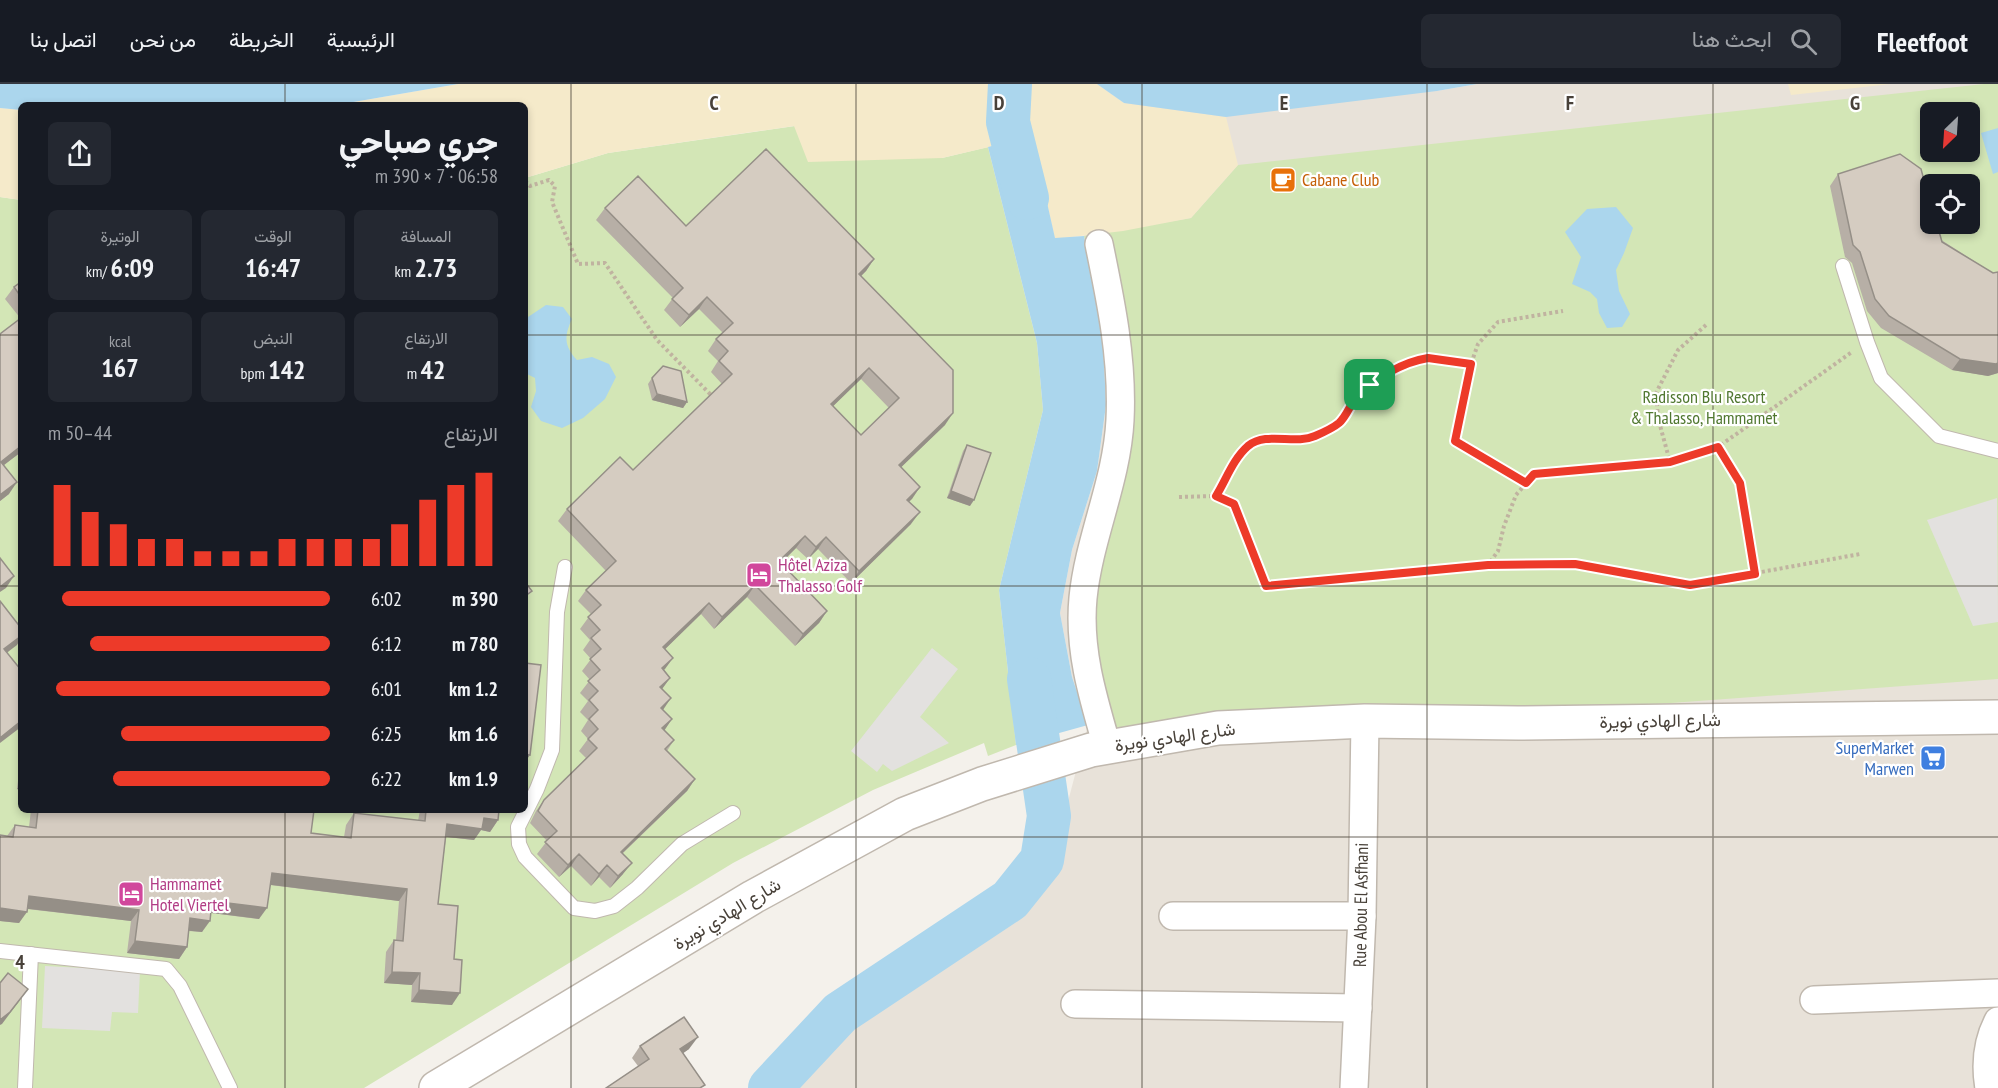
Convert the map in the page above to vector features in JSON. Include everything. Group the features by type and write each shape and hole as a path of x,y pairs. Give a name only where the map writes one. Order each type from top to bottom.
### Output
{"street":[{"path":"1099,244 1114,316 1120,365 1120,420 1118,447 1083,598 1083,633 1099,748"},
{"name":"شارع الهادي نويرة","path":"436,1088 792,876 905,814 982,784 1099,748 1218,728 1365,721 1541,723 1998,717"},
{"name":"Rue Abou El Asfhani","path":"1354,1088 1362,916 1365,721"},
{"path":"1173,916 1362,916"},
{"path":"1814,1000 1998,993"},
{"path":"1075,1004 1358,1008"},
{"path":"1989,1088 1988,1055 1990,1041 1998,1022"}],"lane":[{"path":"1843,266 1881,378 1939,436 1998,451"},
{"path":"528,807 552,750 557,612 565,567"},
{"path":"525,813 518,827 519,844 525,857 573,908 595,911 614,906 637,888 682,844 733,813"},
{"path":"0,951 166,969 180,986 230,1088"},
{"path":"25,1088 31,954"}],"path":[{"path":"528,184 530,186 549,180 555,186 552,202 578,264 605,263 657,340 713,397"},
{"path":"1526,483 1455,441 1471,364 1478,344 1498,322 1563,311"},
{"path":"1670,462 1658,418 1656,393 1678,350 1706,325"},
{"path":"1488,565 1498,551 1504,526 1516,495 1534,474 1670,462 1718,447 1867,342"},
{"path":"1216,496 1238,457 1250,444 1271,438 1297,441 1314,437 1340,423 1355,399 1370,385 1412,361 1428,358 1471,364"},
{"path":"1718,447 1740,483 1755,574"},
{"path":"1179,497 1216,496 1234,504 1266,586 1488,565 1575,564 1690,585 1860,554"}],"shaded area":[{"path":"1097,84 1124,103 1437,91 1477,84 1998,84 1998,1088 792,1088 850,1025 1021,912 1057,866 1064,817 1088,725 1072,677 1060,613 1072,550 1097,471 1106,405 1103,342 1084,236"},
{"path":"1997,498 1998,622 1973,626 1927,520"},
{"path":"932,648 958,669 920,717 949,743 892,771 883,764 877,772 851,751"},
{"path":"45,966 140,971 138,1013 112,1012 110,1031 42,1028"}],"green space":[{"name":"Radisson Blu Resort & Thalasso, Hammamet","path":"1998,84 1998,679 1112,744 1084,675 1117,406 1084,236 1191,218 1238,165"},
{"name":"Hôtel Aziza Thalasso Golf","path":"795,126 942,158 988,147 1037,343 1043,410 999,590 1016,745 988,756 984,743 873,790 733,863 364,1088 0,1088 0,197 18,200 18,813 528,813 528,177 608,153"}],"sand":[{"path":"458,84 1097,84 1124,103 1226,117 1238,165 1191,218 1123,231 1055,239 1032,137 942,158 808,162 794,126 608,153 528,177 528,102 353,102"},
{"path":"1788,84 1891,84 1791,95"},
{"path":"0,108 18,110 18,200 0,197"}],"water":[{"path":"0,84 458,84 353,102 18,102 18,110 0,108"},
{"path":"1097,84 1477,84 1226,117 1124,103"},
{"path":"1998,128 1998,172 1993,174 1981,133"},
{"path":"1032,136 1055,238 1084,236 1103,342 1106,405 1097,471 1072,550 1060,613 1072,677 1088,725 1016,745 999,590 1043,410 1037,343 988,147"},
{"path":"1616,207 1633,228 1616,270 1619,291 1630,314 1622,327 1607,328 1599,313 1597,299 1590,292 1572,284 1581,257 1565,232 1587,209"},
{"path":"546,305 563,307 572,319 567,341 577,360 592,357 609,364 616,377 605,399 583,418 562,428 541,421 531,407 536,391 535,378 528,374 528,317"}],"building":[{"path":"766,149 874,259 859,274 953,370 953,413 899,465 920,487 907,500 920,512 859,571 826,537 816,547 805,536 779,561 827,611 803,634 755,585 722,617 709,603 663,647 673,658 662,668 670,678 660,687 671,698 661,708 672,719 662,728 674,740 665,749 695,779 621,852 632,863 618,876 607,865 599,874 579,854 568,865 545,842 557,831 538,811 544,800 597,748 588,739 598,729 589,719 598,710 589,700 598,691 588,681 600,670 590,659 601,649 591,638 600,630 588,617 601,605 586,590 616,561 567,509 620,457 633,470 732,374 719,361 728,351 716,339 733,323 707,297 689,315 672,299 683,288 605,208 638,176 686,226","holes":["869,368 899,398 861,435 831,404"]},
{"path":"1900,154 1921,169 1920,234 1940,234 1942,242 1993,273 1998,272 1998,363 1960,359 1889,316 1875,299 1860,252 1853,245 1838,174"},
{"path":"18,320 18,448 1,462 17,482 0,495 0,334"},
{"path":"663,366 681,371 687,402 657,394 652,378"},
{"path":"967,445 991,453 974,500 951,491"},
{"path":"0,558 14,576 0,587"},
{"path":"0,601 18,624 18,638 4,649 18,666 18,723 0,738"},
{"path":"528,663 541,665 530,755 528,755"},
{"name":"Hammamet Hotel Viertel","path":"38,813 314,813 311,833 351,838 354,813 425,821 426,813 499,813 498,820 484,818 482,829 447,824 438,904 458,906 454,959 462,960 460,993 419,990 420,973 392,972 394,940 403,941 407,889 272,873 267,908 212,901 210,921 190,918 187,947 135,941 139,910 29,896 27,912 0,908 0,835 13,837 15,825 36,828"},
{"path":"8,973 28,989 10,1012 0,1020 0,983"},
{"path":"684,1017 698,1037 680,1049 705,1085 700,1088 606,1088 649,1059 640,1046"}],"waterway":[{"path":"1010,84 1008,122 1027,198"},
{"path":"770,1088 840,1013 1010,900 1042,860 1049,816 1029,679"}],"place":[{"name":"Cabane Club","path":"1283,180"},
{"name":"Hôtel Aziza Thalasso Golf","path":"759,575"},
{"name":"SuperMarket Marwen","path":"1933,758"},
{"name":"Hammamet Hotel Viertel","path":"131,894"}],"route":[{"path":"1428,358 1471,364 1455,441 1526,483 1534,474 1670,462 1718,447 1740,483 1755,574 1690,585 1575,564 1488,565 1266,586 1234,504 1216,496 1238,457 1250,444 1271,438 1297,441 1314,437 1340,423 1355,399 1370,385 1412,361 1428,358"}]}
